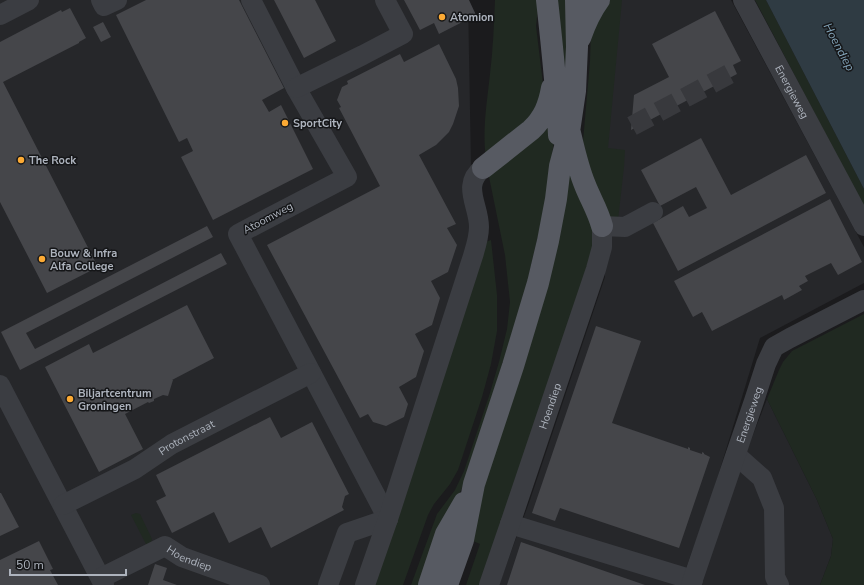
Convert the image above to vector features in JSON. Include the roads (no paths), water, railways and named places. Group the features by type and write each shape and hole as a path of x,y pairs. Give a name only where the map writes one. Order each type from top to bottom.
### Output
{"main road":[{"path":"547,0 558,114 560,166"},
{"path":"447,585 463,540 474,484 513,366 538,283 551,227 560,166 569,132 575,91 577,47 576,0"},
{"path":"577,47 592,9 599,0"},
{"path":"483,168 531,130 544,115 550,98 554,67"},
{"path":"569,132 585,185 600,217 602,226"},
{"path":"429,585 446,534 474,484"}],"street":[{"path":"0,15 29,0"},
{"path":"101,0 104,6 117,0"},
{"name":"Atoomweg","path":"251,0 296,88 347,177 238,234 311,373"},
{"path":"296,88 403,34 385,0"},
{"name":"Energieweg","path":"743,0 864,226"},
{"path":"365,585 388,519 473,256 479,226 472,192 472,184 477,173 483,168"},
{"path":"602,226 626,227 653,212"},
{"name":"Hoendiep","path":"489,585 596,269 602,247 602,226"},
{"name":"Energieweg","path":"510,524 692,582 766,364 774,346 864,300"},
{"path":"311,373 388,519"},
{"name":"Protonstraat","path":"62,505 135,469 172,444 311,373"},
{"path":"1,389 103,582"},
{"path":"736,455 762,478 774,508 775,577 779,585"},
{"path":"328,585 347,534 388,519"},
{"name":"Hoendiep","path":"103,582 165,546 182,557 260,585"}],"water":[{"path":"766,0 864,0 864,189"}],"tunnel":[{"path":"632,126 735,71"}],"place":[{"name":"Atomion","path":"442,17"},
{"name":"SportCity","path":"285,123"},
{"name":"The Rock","path":"21,160"},
{"name":"Bouw & Infra Alfa College","path":"42,259"},
{"name":"Biljartcentrum Groningen","path":"70,399"}]}
